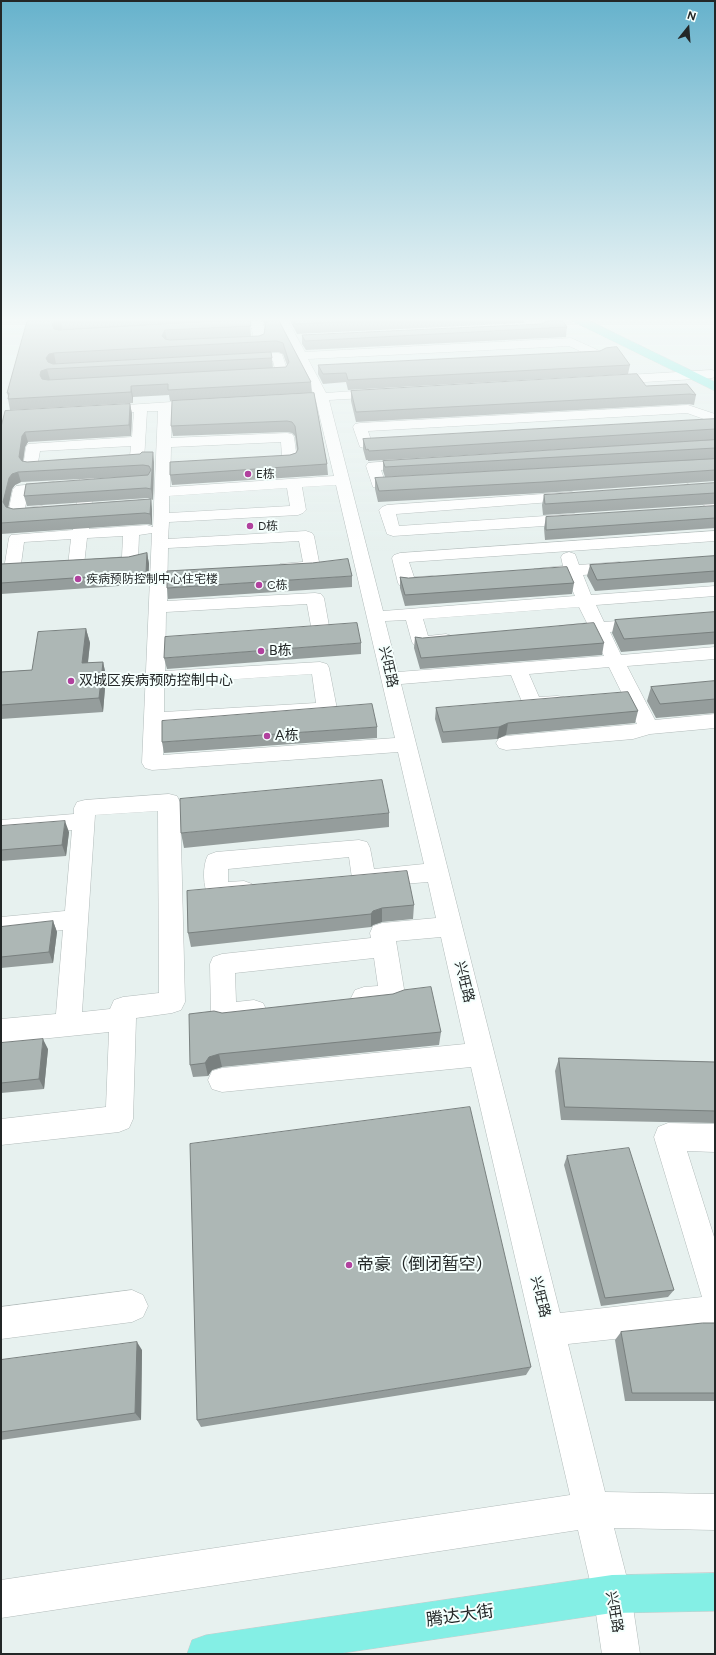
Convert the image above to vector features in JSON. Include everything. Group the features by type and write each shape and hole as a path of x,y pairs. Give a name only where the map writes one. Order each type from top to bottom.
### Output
{"main road":[{"name":"腾达大街","path":"206,1654 612,1594 715,1592"}],"street":[{"path":"310,397 326,396"},
{"name":"兴旺路","path":"310,397 342,480 372,621 390,679 612,1594 621,1654"},
{"path":"169,402 164,443 171,466 162,492 160,544 167,576 158,607 165,637 156,678 152,763 406,744"},
{"path":"86,411 141,408 169,402 211,404"},
{"path":"546,403 553,420"},
{"path":"138,441 33,447 30,466 137,460 141,408"},
{"path":"405,442 365,444 360,427 553,420 688,409 715,419"},
{"path":"553,420 566,422 568,427"},
{"path":"692,425 715,424"},
{"path":"164,443 287,437 290,460 250,462"},
{"path":"418,482 378,484 373,466 428,462"},
{"path":"77,464 94,484"},
{"path":"162,492 342,480"},
{"path":"161,518 298,510 294,483"},
{"path":"62,566 80,534 76,509 94,484"},
{"path":"76,509 16,513 21,489 94,484"},
{"path":"715,487 680,490 715,506"},
{"path":"586,518 393,531 387,510 590,496"},
{"path":"544,499 567,547 572,570 585,601 617,662 625,696 649,727"},
{"path":"692,511 715,510"},
{"path":"131,531 130,561 6,570 17,538 147,530"},
{"path":"160,544 306,536 312,566 274,569"},
{"path":"446,580 407,583 400,558 715,536"},
{"path":"525,574 636,566"},
{"path":"372,621 413,614 715,591"},
{"path":"158,607 315,598 320,626"},
{"path":"413,614 421,642 460,639"},
{"path":"545,632 661,622"},
{"path":"390,679 518,670 715,653"},
{"path":"154,719 327,709 320,668 156,678"},
{"path":"518,670 532,704 571,701"},
{"path":"625,696 656,693"},
{"path":"506,743 633,732 649,727 715,721"},
{"path":"1,1132 119,1119 123,1008 172,1002 169,802 85,808 68,1025"},
{"path":"1,828 84,820"},
{"path":"263,888 217,892 216,861 359,848 364,878"},
{"path":"341,881 436,872"},
{"path":"1,927 77,919"},
{"path":"339,1001 392,995 382,933 450,926"},
{"path":"278,1008 224,1014 222,964 384,947"},
{"path":"1,1031 123,1019"},
{"path":"222,1080 481,1054"},
{"path":"715,1138 668,1137 715,1290"},
{"path":"1,1323 132,1306"},
{"path":"548,1330 715,1312"},
{"path":"1,1599 591,1510 715,1512"}],"building":[{"path":"8,396 57,396 8,399"},
{"path":"257,396 315,396 327,464 170,475 170,462 290,455 296,453 298,449 295,426 292,422 287,421 171,426 172,401"},
{"path":"352,396 649,396 356,412"},
{"path":"130,404 129,425 25,432 22,436 19,457 22,461 27,462 153,452 151,489 146,488 24,496 26,484 148,475 151,470 149,466 143,465 18,472 12,474 9,478 3,502 6,507 13,509 151,499 150,514 145,513 1,523 1,427 5,411"},
{"path":"715,419 715,429 369,451 368,449 366,450 363,439"},
{"path":"715,440 715,448 385,467 383,461"},
{"path":"715,459 715,470 543,482 379,491 375,478"},
{"path":"715,483 715,493 545,504 544,495"},
{"path":"715,506 715,518 546,530 546,517"},
{"path":"147,553 146,573 1,583 1,564 128,557"},
{"path":"715,556 715,571 597,580 590,565"},
{"path":"348,559 352,576 167,588 167,571 312,563"},
{"path":"567,567 574,583 405,595 400,577 408,578"},
{"path":"715,612 715,632 624,639 615,620"},
{"path":"357,623 361,643 164,658 165,637"},
{"path":"594,623 604,643 421,658 415,637 422,638"},
{"name":"双城区疾病预防控制中心","path":"86,629 82,663 103,662 99,698 1,705 1,672 32,670 38,632"},
{"path":"715,681 715,699 660,704 651,687"},
{"path":"628,692 638,711 508,723 499,727 443,732 436,708"},
{"path":"372,704 377,727 162,742 162,721"},
{"path":"382,780 389,813 181,833 180,799"},
{"path":"65,821 62,845 1,850 1,826"},
{"path":"407,871 414,905 382,908 373,911 371,914 188,933 187,891"},
{"path":"53,921 49,952 1,957 1,927"},
{"path":"431,987 441,1032 219,1054 209,1057 205,1063 190,1065 189,1014 214,1011 222,1013 393,994 404,990"},
{"path":"43,1039 39,1079 1,1083 1,1043"},
{"path":"559,1058 715,1062 715,1111 565,1107"},
{"name":"帝豪（倒闭暂空）","path":"470,1107 531,1367 197,1420 190,1144"},
{"path":"629,1148 674,1290 605,1298 567,1156"},
{"path":"715,1323 715,1393 632,1393 621,1332"},
{"path":"137,1342 135,1413 1,1432 1,1360"}],"place":[{"name":"E栋","path":"248,474"},
{"name":"D栋","path":"250,526"},
{"name":"疾病预防控制中心住宅楼","path":"78,579"},
{"name":"C栋","path":"259,585"},
{"name":"B栋","path":"261,651"},
{"name":"双城区疾病预防控制中心","path":"71,681"},
{"name":"A栋","path":"267,736"},
{"name":"帝豪（倒闭暂空）","path":"349,1265"}]}
